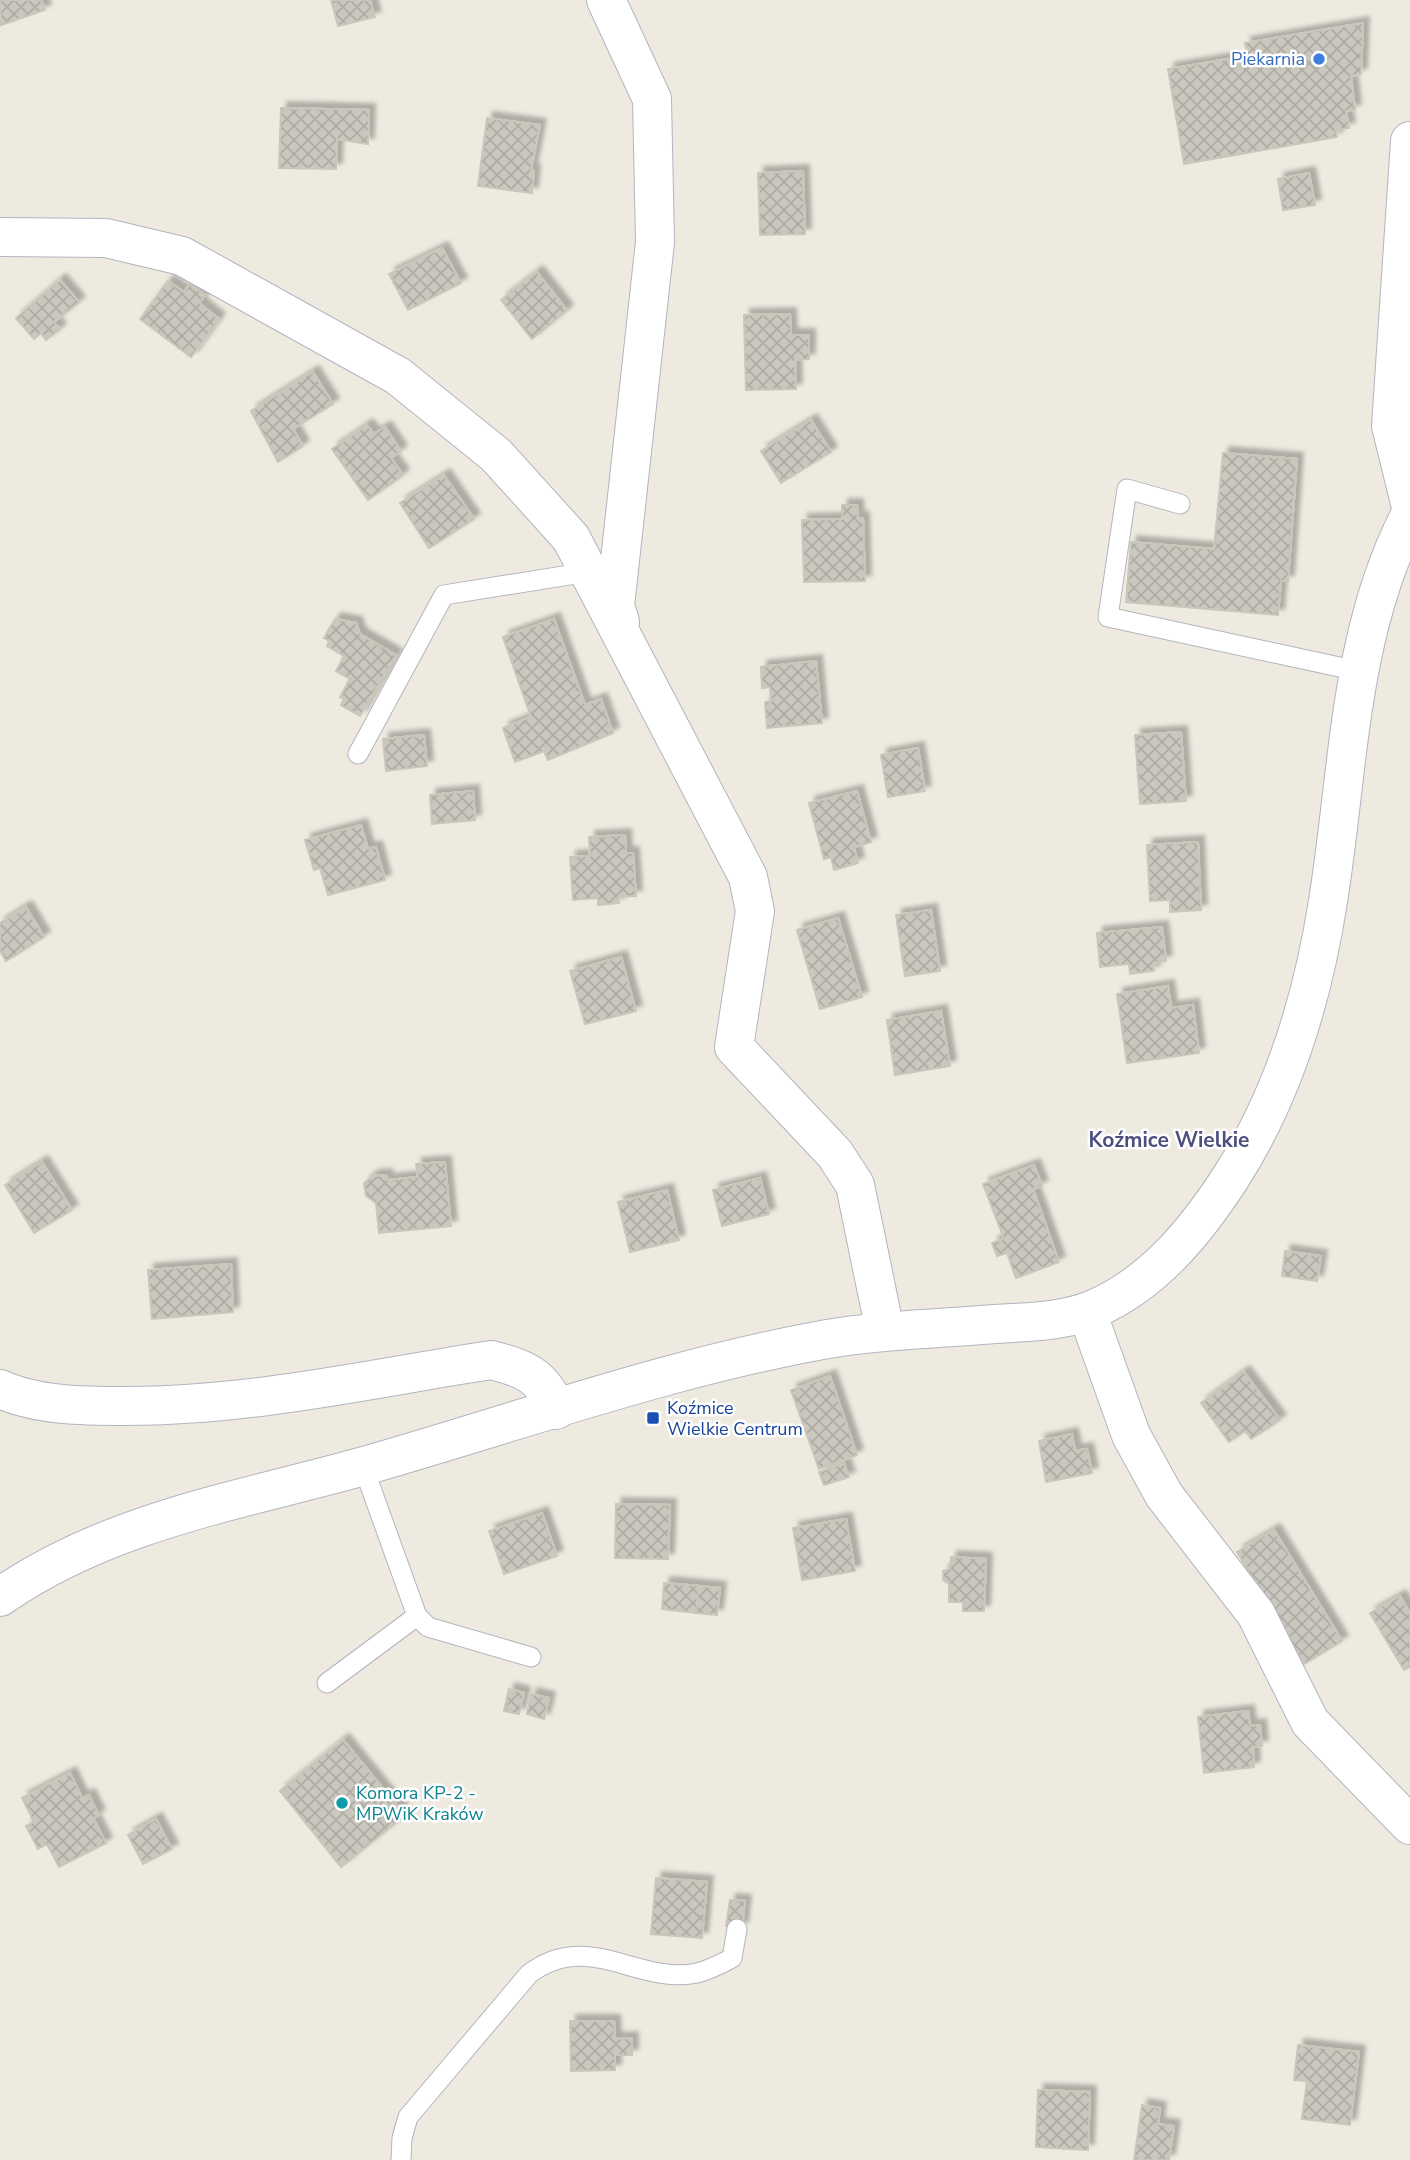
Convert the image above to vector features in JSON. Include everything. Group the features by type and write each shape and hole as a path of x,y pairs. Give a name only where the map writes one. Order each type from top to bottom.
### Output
{"street":[{"path":"606,0 652,99 655,242 615,606 627,648"},
{"path":"1410,141 1391,426 1410,503"},
{"path":"0,237 106,237 182,256 262,297 398,376 496,455 571,538 748,877 754,911 734,1047 835,1154 855,1185 885,1331"},
{"path":"0,1597 72,1554 152,1522 363,1466 751,1354 885,1331 1044,1321 1087,1312 1137,1286 1204,1217 1233,1174 1268,1110 1295,1040 1328,903 1359,671 1387,564 1410,515"},
{"path":"1087,1312 1131,1435 1164,1495 1256,1614 1310,1722 1410,1825"},
{"path":"0,1389 14,1395 88,1406 191,1406 296,1394 491,1360 519,1366 538,1377 550,1392 556,1410"}],"lane":[{"path":"1180,504 1127,489 1108,617 1359,671"},
{"path":"358,754 444,595 588,572"},
{"path":"363,1466 416,1616 428,1628 531,1657"},
{"path":"327,1683 416,1616"},
{"path":"401,2160 402,2138 408,2117 528,1974 546,1961 564,1956 601,1958 647,1970 694,1973 732,1958 737,1929"}],"building":[{"path":"0,0 41,0 45,10 1,25"},
{"path":"331,0 370,0 375,17 338,26"},
{"path":"1363,23 1361,74 1351,76 1355,110 1346,111 1349,128 1336,130 1337,137 1184,164 1168,69 1228,59 1230,66 1249,62 1245,43"},
{"path":"281,108 369,110 368,144 337,139 336,169 279,168"},
{"path":"487,118 540,125 531,170 534,171 532,193 478,186"},
{"path":"803,171 805,234 760,235 758,173"},
{"path":"1309,173 1315,205 1283,210 1278,179"},
{"path":"442,248 461,283 408,310 389,274"},
{"path":"537,272 567,310 532,339 501,300"},
{"path":"60,280 79,302 54,322 60,329 46,340 41,333 34,339 16,318"},
{"path":"168,281 184,292 190,284 205,295 199,303 219,319 191,357 140,319"},
{"path":"790,314 791,335 809,335 809,359 795,360 796,389 746,390 744,315"},
{"path":"313,372 333,404 293,429 303,446 278,462 251,411"},
{"path":"811,420 831,452 781,483 761,451"},
{"path":"367,425 374,434 385,427 401,451 391,458 403,475 368,500 332,449"},
{"path":"1223,453 1297,459 1288,581 1281,581 1278,615 1126,602 1131,542 1214,549"},
{"path":"444,475 474,519 429,548 400,503"},
{"path":"842,505 857,505 858,518 863,518 865,581 804,582 802,520 842,519"},
{"path":"335,619 356,623 360,634 396,655 360,716 341,705 344,699 340,697 350,679 336,671 344,656 327,646 329,641 324,638"},
{"path":"554,619 585,705 601,699 613,733 548,760 544,751 515,762 503,728 531,717 503,637"},
{"path":"816,661 822,723 767,728 765,702 771,701 770,687 762,688 761,667"},
{"path":"1181,732 1186,801 1140,804 1135,735"},
{"path":"424,735 427,766 386,771 383,739"},
{"path":"918,748 925,791 888,797 881,755"},
{"path":"473,791 475,820 432,824 430,795"},
{"path":"857,791 871,842 854,847 858,863 834,870 831,857 824,859 809,803"},
{"path":"361,825 368,849 376,847 385,880 328,895 320,868 314,870 305,840"},
{"path":"625,835 626,853 633,853 636,896 618,897 619,903 598,905 598,898 573,900 570,857 590,856 589,837"},
{"path":"1198,842 1201,910 1170,912 1170,900 1150,901 1147,845"},
{"path":"26,907 44,937 6,961 0,951 0,923"},
{"path":"931,910 940,971 905,976 896,915"},
{"path":"838,918 862,997 820,1009 797,930"},
{"path":"1162,927 1166,961 1153,963 1154,971 1130,974 1129,964 1100,967 1097,933"},
{"path":"621,957 636,1011 585,1024 570,971"},
{"path":"1168,986 1171,1008 1193,1005 1199,1053 1127,1063 1117,994"},
{"path":"941,1011 950,1066 895,1075 887,1020"},
{"path":"42,1162 72,1210 34,1233 5,1185"},
{"path":"445,1162 451,1226 379,1233 376,1203 366,1196 364,1183 373,1176 386,1175 387,1180 418,1177 416,1164"},
{"path":"1034,1165 1042,1186 1033,1189 1059,1262 1016,1278 1007,1253 997,1256 992,1243 1004,1239 983,1184"},
{"path":"760,1178 769,1214 722,1226 713,1190"},
{"path":"667,1190 679,1240 630,1252 618,1202"},
{"path":"1285,1251 1321,1256 1317,1281 1282,1276"},
{"path":"231,1264 233,1312 152,1319 148,1270"},
{"path":"1244,1372 1280,1420 1251,1439 1245,1431 1229,1442 1201,1403"},
{"path":"830,1376 857,1455 819,1469 791,1390"},
{"path":"1072,1434 1075,1451 1087,1449 1092,1473 1046,1482 1039,1441"},
{"path":"844,1463 849,1477 824,1485 819,1472"},
{"path":"616,1504 670,1505 668,1559 615,1558"},
{"path":"542,1513 557,1556 504,1574 489,1531"},
{"path":"846,1519 855,1571 802,1580 793,1528"},
{"path":"1274,1530 1342,1641 1304,1664 1237,1552"},
{"path":"951,1557 986,1559 984,1611 963,1611 963,1602 949,1602 949,1584 943,1580 943,1571 950,1569"},
{"path":"664,1583 699,1586 696,1613 662,1609"},
{"path":"699,1586 720,1588 717,1615 696,1613"},
{"path":"1400,1596 1410,1613 1410,1667 1404,1670 1370,1613"},
{"path":"509,1689 524,1693 519,1714 504,1711"},
{"path":"531,1694 549,1698 544,1719 527,1714"},
{"path":"1248,1711 1250,1726 1260,1725 1262,1746 1253,1747 1254,1767 1204,1773 1198,1717"},
{"name":"Komora KP-2 - MPWiK Kraków","path":"343,1740 405,1815 341,1867 280,1791"},
{"path":"70,1773 82,1798 89,1795 99,1815 93,1818 106,1843 59,1867 47,1844 38,1849 26,1826 34,1822 22,1798"},
{"path":"156,1819 172,1849 143,1864 128,1835"},
{"path":"656,1878 707,1882 702,1938 651,1934"},
{"path":"730,1900 745,1901 742,1928 726,1926"},
{"path":"570,2021 614,2021 615,2039 632,2038 632,2055 615,2055 615,2070 571,2071"},
{"path":"1298,2045 1359,2052 1350,2125 1302,2119 1307,2081 1294,2080"},
{"path":"1038,2090 1090,2092 1088,2150 1036,2147"},
{"path":"1142,2105 1160,2108 1158,2124 1174,2126 1169,2160 1134,2160"}],"place":[{"name":"Piekarnia","path":"1319,59"},
{"name":"Koźmice Wielkie Centrum","path":"653,1418"},
{"name":"Komora KP-2 - MPWiK Kraków","path":"342,1803"}],"district":[{"name":"Koźmice Wielkie","path":"1169,1140"}]}
